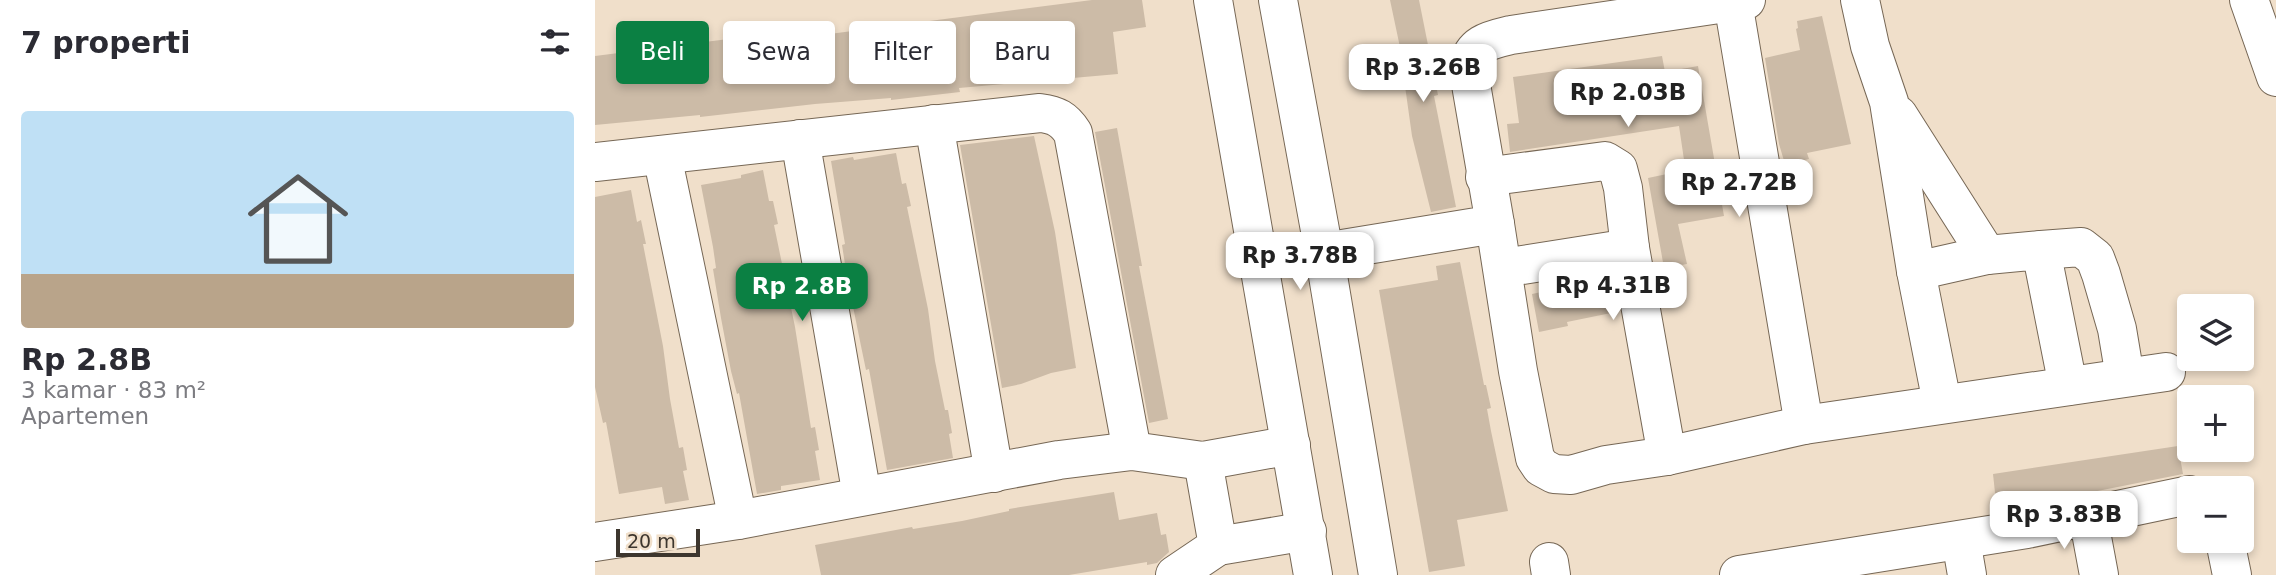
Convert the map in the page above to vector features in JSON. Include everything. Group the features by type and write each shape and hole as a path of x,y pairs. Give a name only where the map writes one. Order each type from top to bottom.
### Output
{"street":[{"path":"1213,0 1314,575"},
{"path":"1277,0 1324,252 1378,575"},
{"path":"1860,0 1870,46 1889,102 1916,271 1942,403"},
{"path":"2249,0 2276,77"},
{"path":"1804,425 1739,1 1511,35 1478,47 1470,55 1468,67 1518,371 1535,458 1541,467 1554,474 1571,475 1804,425 2167,372"},
{"path":"1889,102 1987,255"},
{"path":"595,162 1039,113 1055,115 1066,122 1073,133 1132,451"},
{"path":"934,124 994,473"},
{"path":"800,139 862,496"},
{"path":"662,155 738,520"},
{"path":"1485,177 1605,161 1618,169 1667,456"},
{"path":"1324,252 1495,224"},
{"path":"1916,271 1987,255 2081,247 2095,258 2117,330 2125,377"},
{"path":"1503,268 1630,248"},
{"path":"2041,250 2068,387"},
{"path":"595,541 738,520 1059,460 1132,451 1203,461 1291,445"},
{"path":"1203,461 1218,546"},
{"path":"1739,575 1964,558 2088,516 2177,497"},
{"path":"2088,516 2099,575"},
{"path":"1175,575 1218,546 1307,531"},
{"path":"2227,553 2232,575"}],"building":[{"path":"1092,0 1142,0 1146,27 1113,32 1118,74 1075,78 1075,21 970,21 970,84 1004,84 959,88 960,92 891,100 815,104 595,125 595,56 616,53 616,84 709,84 709,41 723,40 723,84 835,84 835,33 849,32 849,84 956,84 956,21 930,21"},
{"path":"1390,0 1419,0 1438,95 1434,96 1456,207 1431,212 1412,136 1405,86 1408,85"},
{"path":"1822,16 1851,144 1807,153 1809,159 1785,164 1779,144 1765,58 1800,50 1797,21"},
{"path":"1662,56 1665,72 1698,66 1724,216 1678,224 1687,264 1664,268 1648,178 1667,174 1669,184 1687,180 1679,126 1510,152 1507,124 1519,123 1513,77"},
{"path":"1117,128 1142,266 1139,266 1168,419 1149,423 1095,132"},
{"path":"1034,136 1055,232 1076,368 1002,388 960,145"},
{"path":"896,153 902,184 906,183 911,206 907,207 928,309 935,361 945,410 948,410 953,458 887,470 869,369 866,370 847,277 842,245 845,244 831,161"},
{"path":"763,170 769,201 773,201 778,224 774,225 795,327 811,428 815,427 819,450 815,451 820,480 781,486 781,490 757,494 739,393 737,394 731,371 721,318 713,269 716,268 713,247 701,185 741,178 741,175"},
{"path":"631,190 637,222 641,220 646,244 643,244 663,346 670,399 679,448 683,447 687,470 683,471 689,500 665,504 662,487 619,494 606,422 603,423 595,387 595,197"},
{"path":"1460,262 1491,408 1487,409 1508,511 1457,520 1465,566 1429,572 1379,290 1438,280 1436,266"},
{"path":"1603,276 1611,313 1567,322 1568,326 1539,332 1532,294"},
{"path":"2177,446 2177,462 2181,462 2183,474 1997,511 1993,474"},
{"path":"1114,492 1119,520 1157,513 1161,535 1166,534 1169,552 1157,563 1147,565 1147,562 1069,575 821,575 815,545"}]}
